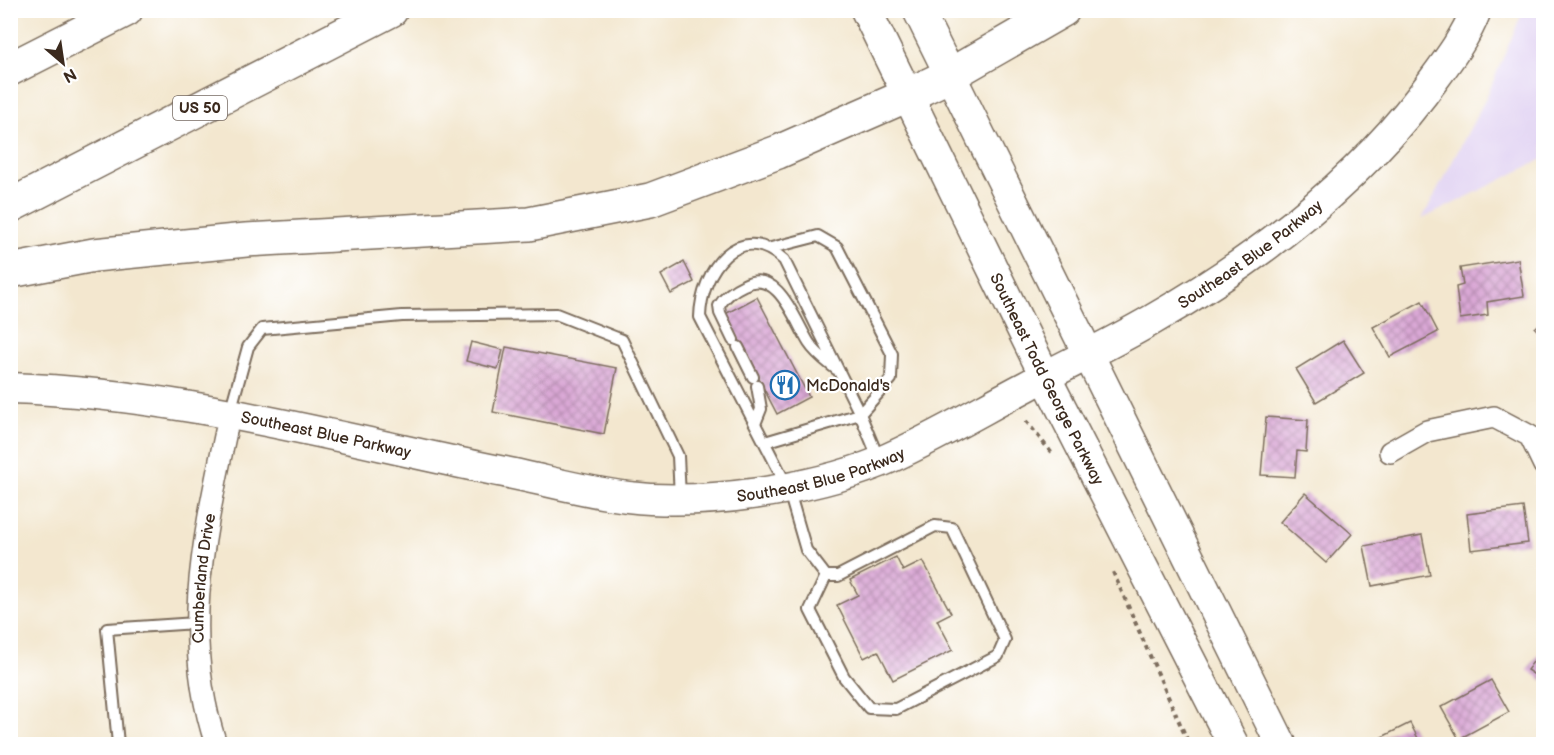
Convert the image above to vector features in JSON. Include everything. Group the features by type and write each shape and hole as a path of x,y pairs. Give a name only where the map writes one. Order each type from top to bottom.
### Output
{"highway":[{"path":"10,69 126,10"},
{"name":"US 50","path":"10,206 391,10"},
{"path":"10,271 94,255 222,243 529,224 650,200 778,152 908,95 950,75 1063,10"}],"street":[{"name":"Southeast Todd George Parkway","path":"866,10 1045,376 1233,744"},
{"path":"918,10 1086,354 1281,744"},
{"name":"Southeast Blue Parkway","path":"10,388 71,390 230,412 431,457 630,497 722,498 788,488 880,462 1149,322 1212,283 1278,237 1345,178 1404,119 1442,69 1476,10"},
{"name":"Cumberland Drive","path":"216,744 208,723 199,671 196,623 201,548 230,412"},
{"path":"1390,452 1427,431 1494,417 1530,436 1544,465"}],"lane":[{"path":"765,442 860,414 891,379 892,354 837,247 818,236 771,248 758,245 740,247 722,257 710,273 700,297 700,316 788,488 806,550 826,576"},
{"path":"771,248 784,260 860,414 880,462"},
{"path":"755,424 761,409 755,382 720,314 719,306 732,291 750,281 762,281 774,287 782,295 810,344 838,371"},
{"path":"230,412 248,347 262,329 402,316 556,314 621,340 678,456 680,497"},
{"path":"935,526 952,528 1005,640 998,656 896,709 869,708 844,677 810,610 826,576 838,576 935,526"},
{"path":"118,744 107,629 196,623"}],"path":[{"path":"1026,421 1057,460"},
{"path":"1109,564 1189,744"}],"shaded area":[{"path":"1523,11 1543,11 1543,159 1422,219 1486,98"}],"building":[{"path":"1518,259 1524,296 1487,302 1488,315 1460,319 1456,287 1463,285 1460,268"},
{"path":"684,262 694,282 671,294 661,275"},
{"path":"757,297 809,397 777,414 725,314"},
{"path":"1422,301 1438,332 1390,357 1373,327"},
{"path":"1544,320 1544,337 1535,328"},
{"path":"1343,340 1364,373 1316,402 1296,369"},
{"path":"471,342 503,350 498,369 466,361"},
{"path":"506,347 617,368 604,434 493,412"},
{"path":"1266,417 1308,420 1306,452 1297,451 1295,477 1261,475"},
{"path":"1305,493 1352,534 1326,563 1280,522"},
{"path":"1523,507 1528,543 1471,550 1467,514"},
{"path":"1422,535 1430,575 1372,586 1364,546"},
{"path":"896,557 903,571 923,561 951,613 937,620 953,650 893,680 878,651 864,658 837,605 858,595 850,580"},
{"path":"1544,647 1544,681 1527,670"},
{"path":"1491,680 1509,712 1459,739 1441,707"},
{"path":"1410,723 1421,744 1368,744"}],"place":[{"name":"McDonald's","path":"785,385"}]}
